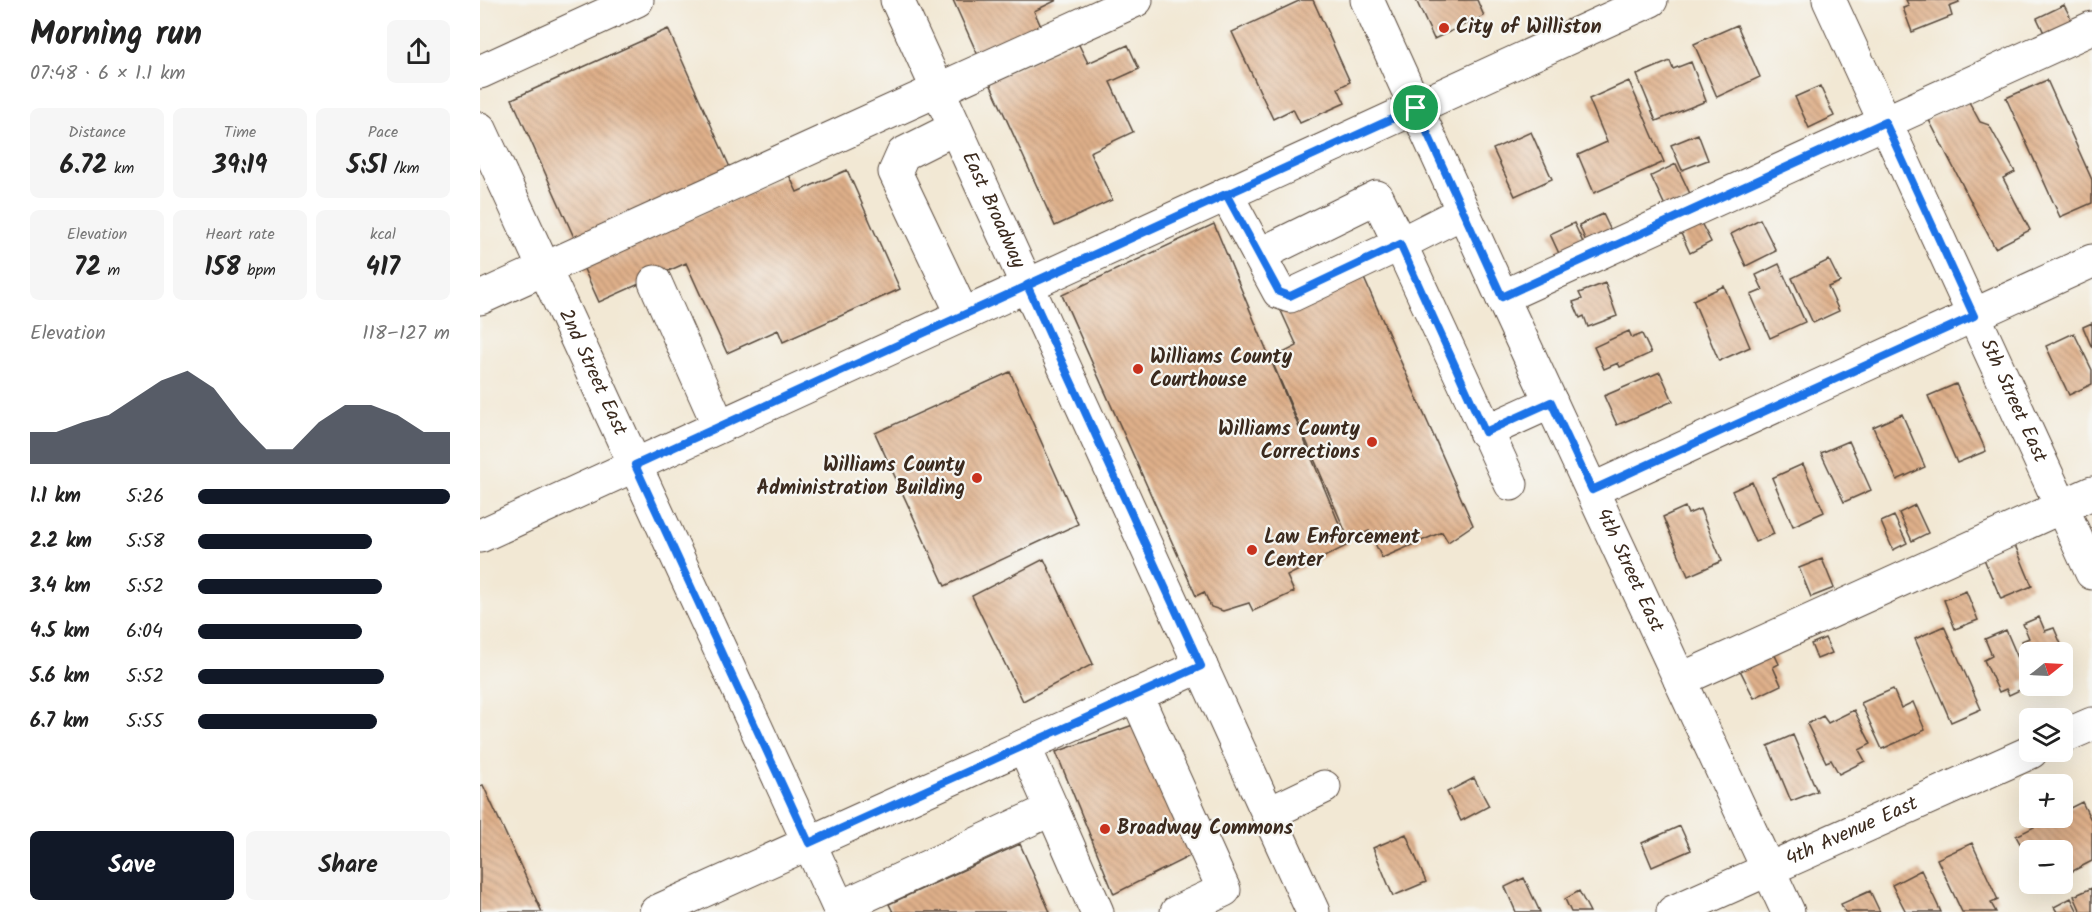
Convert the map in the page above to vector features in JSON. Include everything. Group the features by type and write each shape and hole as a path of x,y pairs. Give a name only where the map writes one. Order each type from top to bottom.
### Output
{"street":[{"path":"480,72 638,0"},
{"name":"East Broadway","path":"897,0 1313,912"},
{"path":"480,298 1136,0"},
{"name":"4th Street East","path":"1367,0 1502,297 1788,912"},
{"path":"480,536 1651,0"},
{"name":"5th Street East","path":"1829,0 2092,573"},
{"path":"1502,297 2092,28"},
{"path":"955,128 903,154 895,172 963,315"},
{"name":"2nd Street East","path":"480,129 840,910"},
{"path":"1226,194 1279,292 1290,296 1463,212"},
{"path":"1259,255 1377,197 1511,484"},
{"path":"1592,490 2092,261"},
{"path":"656,282 718,426"},
{"path":"1485,432 1551,402"},
{"path":"1680,680 2092,493"},
{"path":"656,912 1201,666"},
{"path":"1136,695 1224,891 1178,912"},
{"path":"2073,732 2092,724"},
{"path":"1024,746 1097,912"},
{"name":"4th Avenue East","path":"1673,912 2019,757"},
{"path":"1268,814 1324,787"},
{"path":"840,910 1052,809"}],"building":[{"path":"953,0 1057,0 1034,11 1043,31 980,60"},
{"path":"1301,0 1313,0 1350,82 1338,88 1345,103 1300,123 1293,109 1273,119 1232,32"},
{"name":"City of Williston","path":"1416,0 1477,0 1484,16 1434,39"},
{"path":"1906,0 1958,0 1959,2 1949,6 1952,16 1912,32 1903,8 1909,6"},
{"path":"2064,5 2075,26 2047,39 2037,18"},
{"path":"1737,25 1760,77 1717,97 1694,44"},
{"path":"668,29 733,174 577,244 512,99"},
{"path":"1077,41 1088,63 1128,45 1139,69 1110,82 1133,132 1090,152 1112,200 1055,226 989,81"},
{"path":"1670,61 1673,69 1691,62 1706,101 1656,121 1637,75"},
{"path":"2047,80 2092,180 2092,203 2060,217 2006,98"},
{"path":"1629,81 1664,162 1594,193 1578,155 1607,142 1589,99"},
{"path":"1820,86 1834,116 1809,128 1795,97"},
{"path":"1968,100 1980,122 1989,125 2015,172 2003,178 2030,230 1995,248 1929,120"},
{"path":"1531,132 1552,179 1515,196 1493,149"},
{"path":"1698,134 1708,160 1682,170 1671,145"},
{"path":"1676,164 1692,198 1667,210 1651,176"},
{"path":"847,170 900,289 783,342 778,330 727,353 686,263 599,302 583,267 789,175 797,192"},
{"path":"1603,214 1612,233 1587,244 1579,225"},
{"path":"1699,219 1711,242 1690,253 1679,229"},
{"path":"1760,219 1776,251 1746,266 1731,234"},
{"path":"1574,223 1586,249 1562,260 1550,234"},
{"path":"1214,224 1348,545 1287,576 1294,592 1253,611 1249,603 1223,611 1211,607 1204,592 1196,596 1062,295"},
{"path":"1829,260 1840,282 1828,287 1839,311 1813,323 1792,278"},
{"path":"1779,264 1805,322 1770,338 1751,295 1763,290 1756,275"},
{"name":"Williams County Corrections","path":"1363,276 1473,525 1448,542 1442,532 1382,558 1369,531 1349,540 1271,359 1297,346 1281,311"},
{"path":"1605,283 1617,316 1588,327 1584,316 1580,318 1573,302 1582,299 1579,293"},
{"path":"1724,286 1750,347 1719,361 1693,300"},
{"path":"2092,323 2092,348 2083,327"},
{"path":"1629,331 1632,338 1642,334 1651,353 1620,367 1618,363 1604,369 1594,347"},
{"path":"2074,333 2092,370 2092,384 2069,395 2046,346"},
{"name":"Williams County Administration Building","path":"1010,372 1078,524 945,586 875,433"},
{"path":"1660,372 1673,401 1617,425 1604,396"},
{"path":"1956,384 1986,451 1957,463 1928,396"},
{"path":"1902,414 1925,467 1897,480 1873,427"},
{"path":"1849,441 1871,490 1844,502 1821,453"},
{"path":"1803,464 1824,512 1793,526 1772,478"},
{"path":"1752,482 1774,534 1755,542 1732,491"},
{"path":"1915,505 1928,533 1912,541 1899,513"},
{"path":"1685,507 1688,514 1700,509 1722,561 1688,576 1663,517"},
{"path":"1894,516 1907,543 1893,550 1881,522"},
{"path":"2015,545 2032,586 2001,599 1984,559"},
{"path":"1044,559 1093,664 1023,701 972,596"},
{"path":"1822,559 1834,588 1811,597 1799,568"},
{"path":"1966,591 1978,620 1955,629 1944,600"},
{"path":"2039,617 2045,631 2054,628 2060,642 2022,642 2029,638 2023,624"},
{"path":"1944,626 1981,709 1951,722 1915,639"},
{"path":"2006,630 2019,660 2019,690 2009,695 2006,689 1999,692 1984,660 1992,656 1985,639"},
{"path":"1825,638 1832,653 1817,659 1811,644"},
{"path":"1773,651 1779,664 1773,667 1781,685 1754,698 1739,668"},
{"path":"1893,689 1901,708 1913,702 1925,730 1882,749 1861,703"},
{"path":"1854,710 1871,744 1859,750 1865,761 1839,774 1831,760 1826,762 1807,724 1823,716 1828,723"},
{"name":"Broadway Commons","path":"1136,724 1194,854 1114,894 1056,752"},
{"path":"1793,735 1817,791 1791,801 1768,746"},
{"path":"1474,778 1489,806 1461,821 1447,792"},
{"path":"483,785 542,912 480,912 480,786"},
{"path":"2082,802 2092,822 2092,861 2073,871 2073,840 2019,842 2016,836 2032,828 2073,828 2073,806"},
{"path":"1680,826 1691,850 1652,867 1642,843"},
{"path":"1406,834 1426,882 1393,896 1373,848"},
{"path":"1972,843 1998,900 1991,903 1996,912 1962,912 1937,859"},
{"path":"1020,844 1050,912 893,912 889,904"},
{"path":"1921,870 1941,912 1906,912 1892,885"},
{"path":"1524,878 1540,912 1516,912 1505,887"},
{"path":"2092,888 2092,912 2081,912 2074,896"},
{"path":"1579,891 1590,912 1571,912 1565,899"},
{"path":"1870,891 1880,912 1845,912 1841,904"},
{"path":"2071,898 2078,912 2057,912 2054,907"}],"place":[{"name":"City of Williston","path":"1444,28"},
{"name":"Williams County Courthouse","path":"1138,369"},
{"name":"Williams County Corrections","path":"1372,442"},
{"name":"Williams County Administration Building","path":"977,478"},
{"name":"Law Enforcement Center","path":"1252,550"},
{"name":"Broadway Commons","path":"1105,829"}],"route":[{"path":"1416,108 1226,194 635,465 809,843 1201,666 1027,285 1226,194 1279,292 1290,296 1400,244 1485,432 1551,402 1592,490 1974,316 1885,122 1502,297 1416,108"}]}
